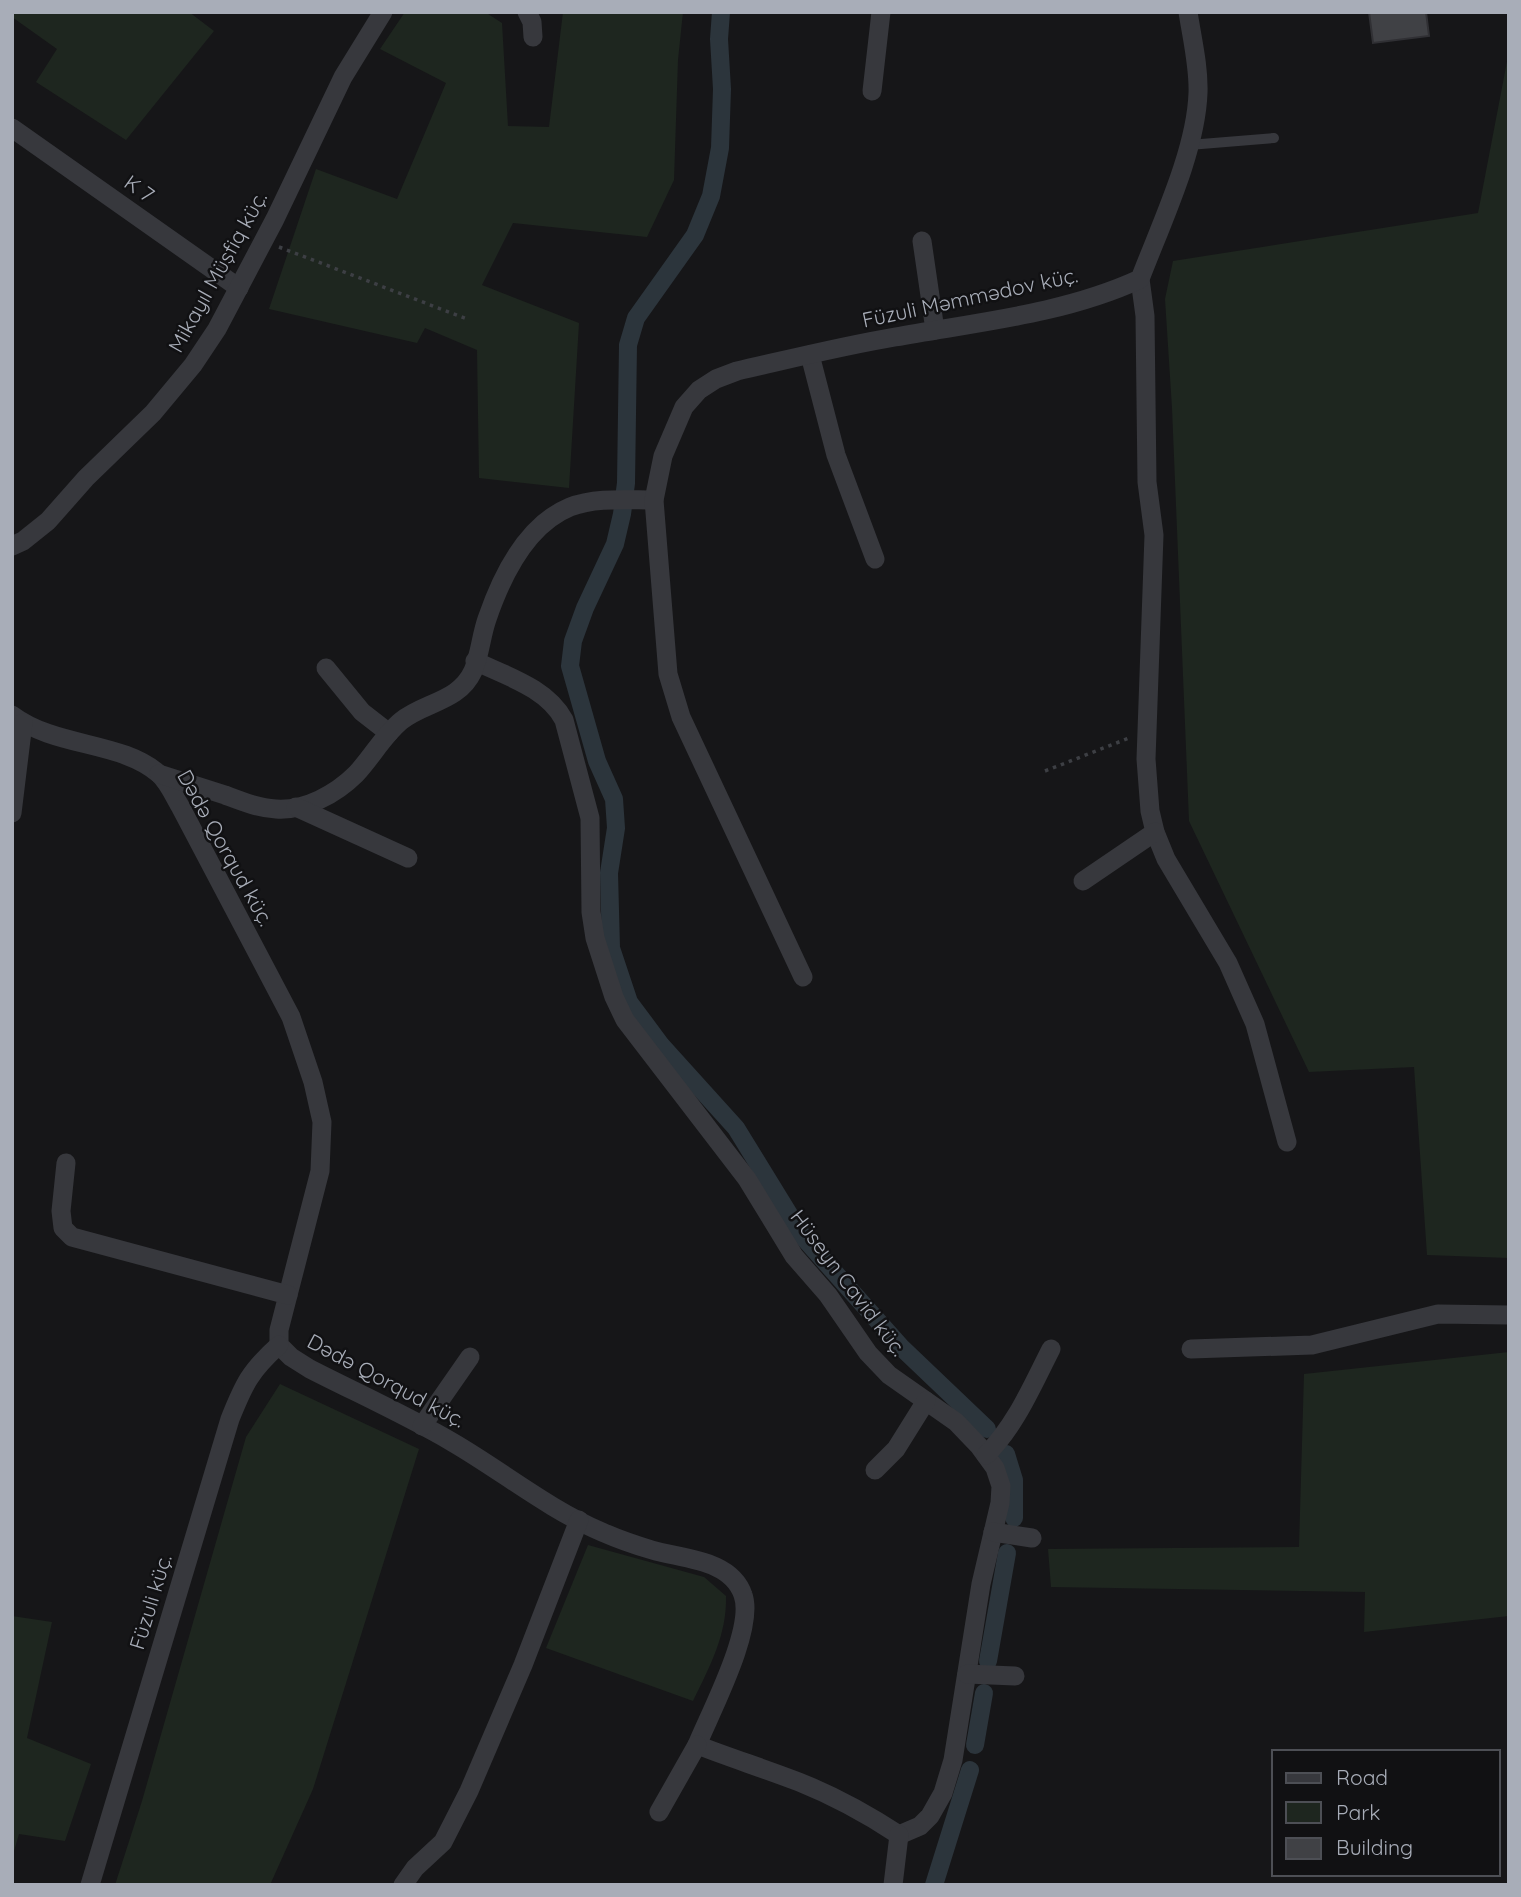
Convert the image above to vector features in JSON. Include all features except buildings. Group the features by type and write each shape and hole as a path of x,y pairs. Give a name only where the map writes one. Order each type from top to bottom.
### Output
{"street":[{"name":"Mikayıl Müşfiq küç.","path":"12,546 23,541 48,521 86,478 153,413 193,365 217,329 264,241 343,77 383,12"},
{"path":"527,12 533,37"},
{"path":"872,90 881,12"},
{"path":"1188,12 1198,91 1196,118 1189,145 1140,279 1145,316 1147,482 1154,534 1146,759 1154,832 1166,859 1228,963 1255,1024 1287,1142"},
{"name":"K 7","path":"12,128 239,288"},
{"path":"922,241 934,330"},
{"name":"Füzuli Məmmədov küç.","path":"803,977 681,717 668,674 654,500 663,456 684,407 699,390 716,379 737,371 934,330 1041,312 1117,290 1140,279"},
{"path":"810,355 836,455 875,559"},
{"path":"159,774 277,810 318,801 339,789 357,773 402,720 451,696 465,682 473,670 499,587 528,540 570,507 607,501 654,500"},
{"name":"Hüseyn Cavid küç.","path":"475,661 536,691 557,707 564,720 590,818 591,912 595,938 614,997 625,1020 740,1168 794,1256 828,1295 868,1353 889,1375 956,1422 995,1468 1001,1486 981,1584 953,1760 943,1793 930,1816 920,1826 899,1835"},
{"path":"326,668 362,712 389,733"},
{"path":"12,813 18,719"},
{"name":"Dədə Qorqud küç.","path":"18,719 42,733 114,751 159,774 180,806 291,1017 313,1082 322,1122 320,1171 279,1330 279,1345 291,1357 310,1369 422,1426 579,1521 601,1532 652,1550 714,1567 734,1579 743,1594 746,1611 739,1643 697,1745"},
{"path":"296,807 408,858"},
{"path":"1083,881 1154,832"},
{"path":"66,1163 61,1211 63,1228 72,1237 288,1295"},
{"path":"1191,1349 1312,1345 1438,1314 1509,1315"},
{"name":"Füzuli küç.","path":"90,1885 230,1419 244,1384 256,1365 279,1345"},
{"path":"986,1455 1014,1421 1051,1349"},
{"path":"422,1426 470,1357"},
{"path":"875,1470 896,1449 926,1401"},
{"path":"403,1885 415,1868 443,1842 469,1791 523,1665 579,1521"},
{"path":"993,1532 1032,1538"},
{"path":"967,1674 1015,1676"},
{"path":"659,1812 697,1745 811,1787 869,1815 899,1835 894,1885"}],"lane":[{"path":"1189,145 1274,138"}],"path":[{"path":"264,241 467,319"},
{"path":"1045,771 1147,731"}],"green space":[{"path":"12,12 189,12 214,31 126,140 36,82 57,49 12,17"},
{"path":"405,12 485,12 502,23 508,126 549,127 563,12 683,12 678,60 674,180 647,237 513,223 482,285 579,323 569,488 479,478 477,350 425,328 417,343 269,309 316,169 397,199 446,83 380,49"},
{"path":"1509,51 1509,1258 1427,1255 1414,1067 1309,1072 1189,821 1165,299 1173,261 1478,213"},
{"path":"1509,1352 1509,1616 1364,1632 1365,1592 1051,1587 1048,1549 1299,1547 1304,1374"},
{"path":"280,1384 419,1449 313,1789 270,1885 115,1885 142,1801 246,1437"},
{"path":"588,1545 704,1577 726,1596 720,1637 693,1701 546,1648"},
{"path":"12,1616 52,1622 27,1738 91,1764 65,1841 19,1834 12,1858"}],"waterway":[{"path":"721,12 720,148 711,196 695,235 636,318 628,345 626,483 622,514 615,544 585,608 573,641 570,666 597,761 614,799 616,828 609,873 611,948 629,1002 661,1045 736,1128 803,1237 901,1347 987,1429"},
{"path":"1006,1454 1014,1480 1014,1518"},
{"path":"988,1661 1007,1553"},
{"path":"975,1745 984,1693"},
{"path":"934,1885 970,1770"}]}
